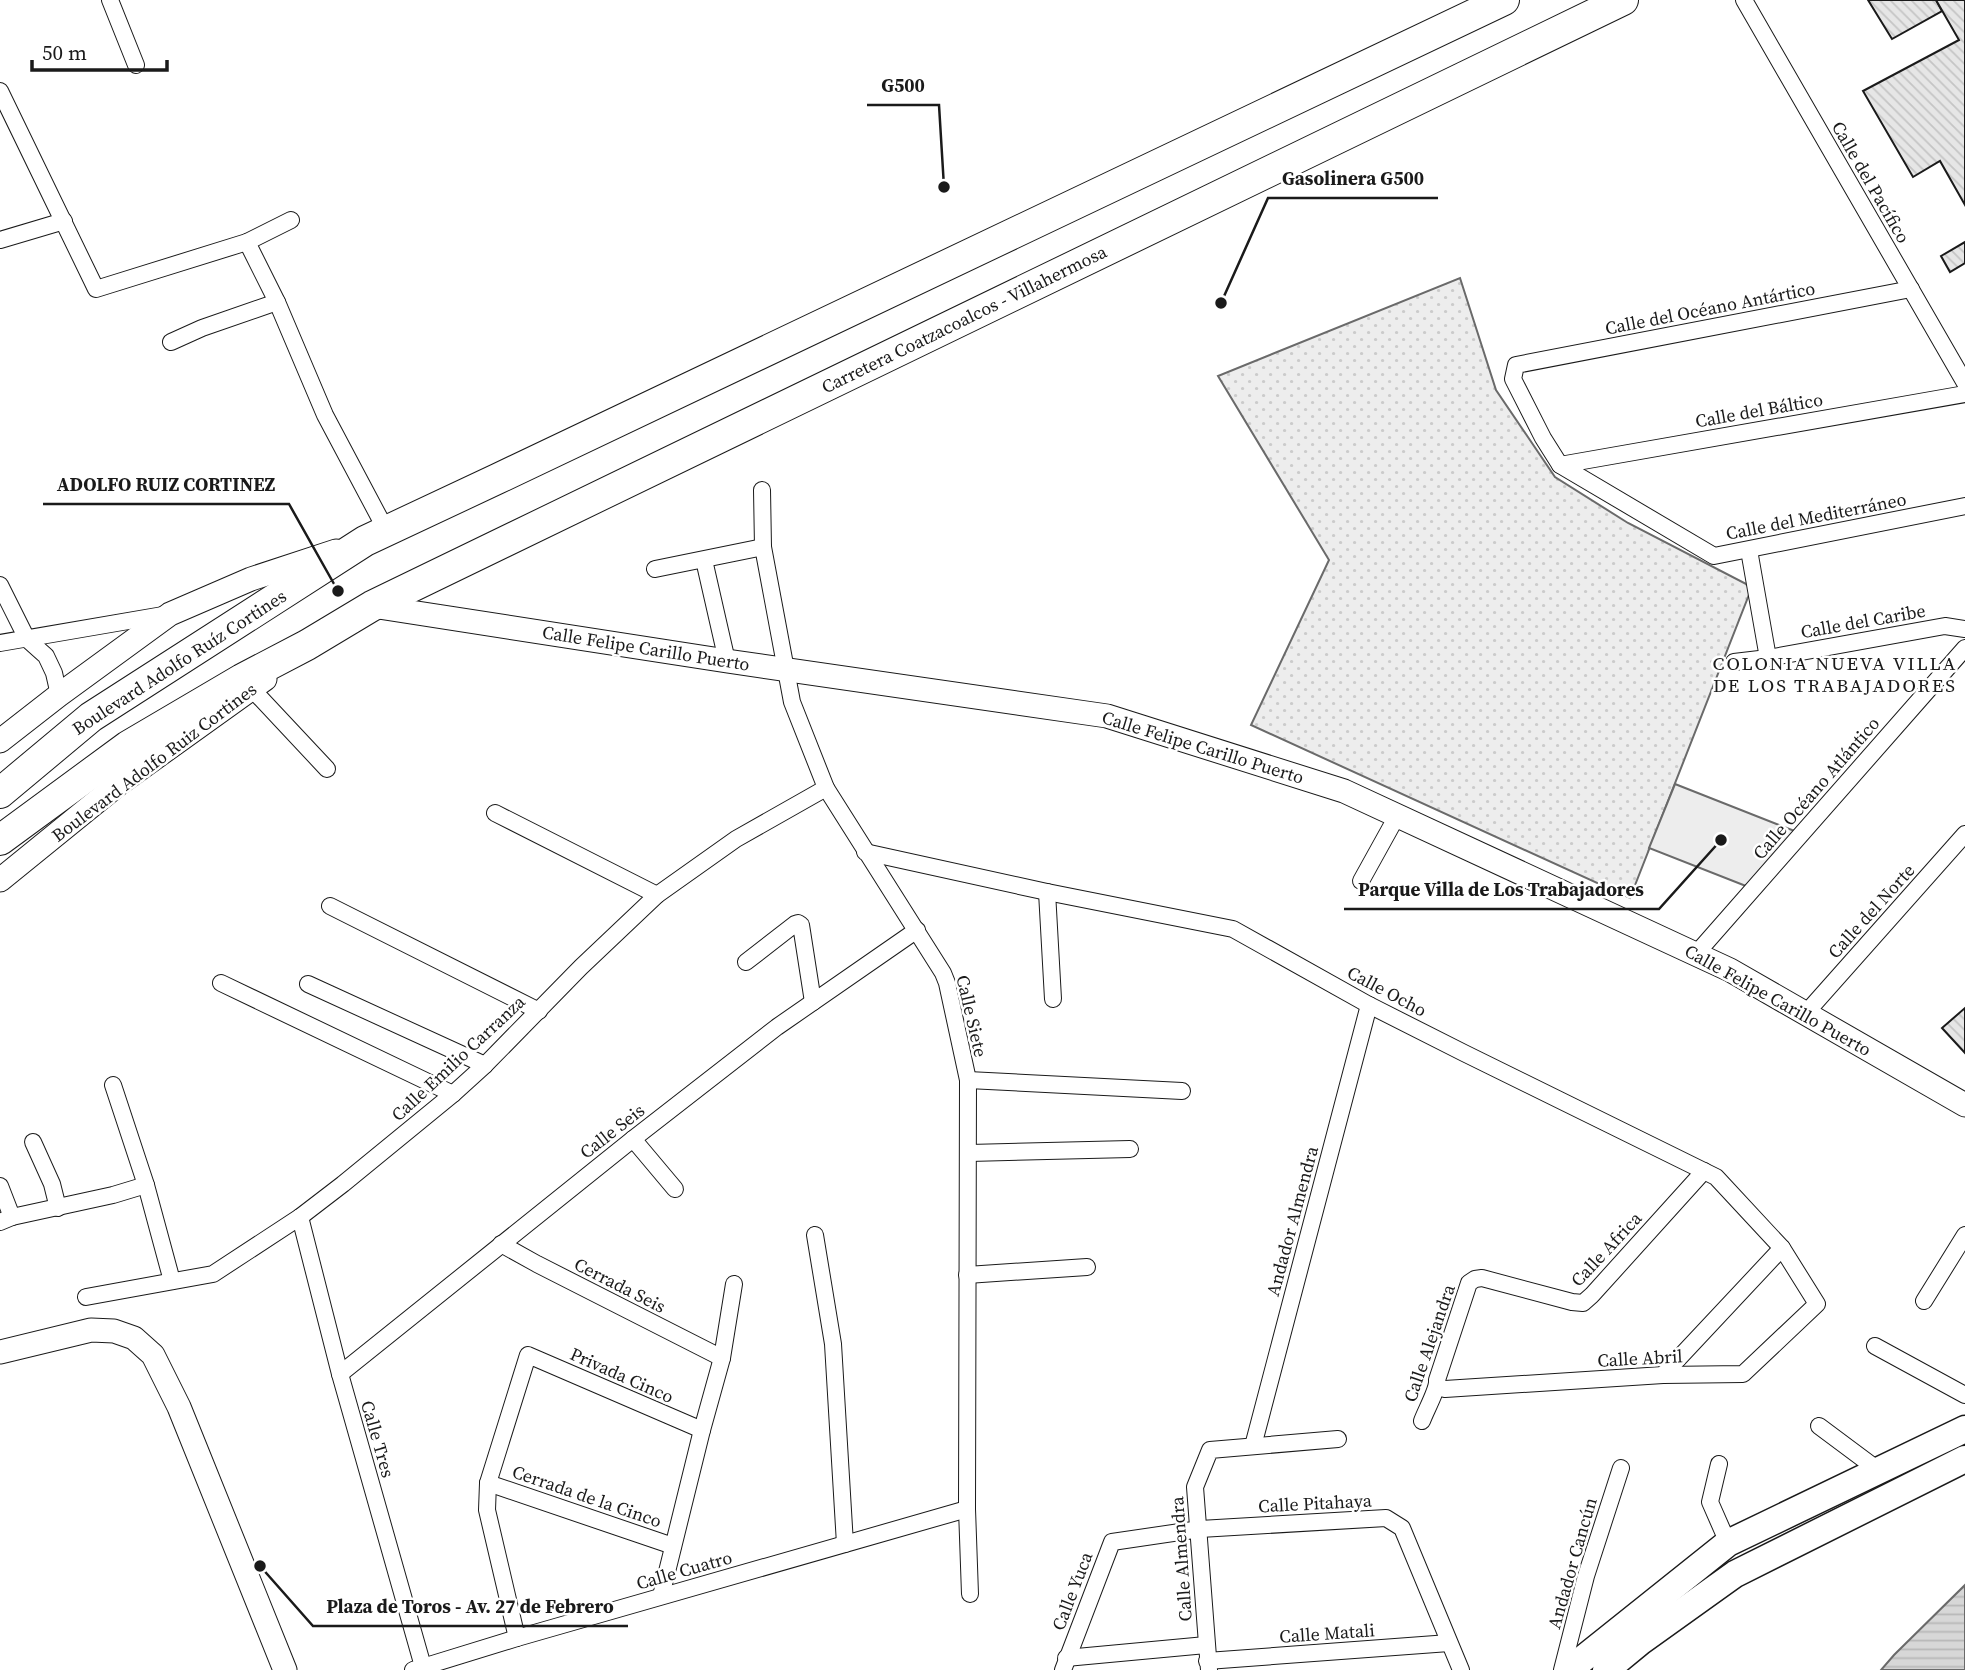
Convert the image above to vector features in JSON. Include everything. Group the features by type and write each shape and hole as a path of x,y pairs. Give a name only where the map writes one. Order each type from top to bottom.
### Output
{"highway":[{"path":"376,536 1504,0"},
{"name":"Carretera Coatzacoalcos - Villahermosa","path":"307,645 372,606 1623,0"},
{"name":"Boulevard Adolfo Ruíz Cortines","path":"0,793 91,717 376,536"},
{"path":"0,840 128,746 242,679 307,645"}],"main road":[{"path":"1569,1670 1728,1543 1965,1429"},
{"path":"1606,1670 1640,1642 1735,1574 1965,1459"}],"street":[{"path":"110,0 136,65"},
{"name":"Calle del Pacífico","path":"1744,0 1965,383"},
{"path":"0,91 96,289 247,242 291,220"},
{"path":"0,240 64,220"},
{"path":"0,741 170,614 251,579 376,536 277,302 247,242"},
{"name":"Calle del Océano Antártico","path":"1516,365 1911,289"},
{"path":"171,342 202,328 277,302"},
{"name":"Calle del Mediterráneo","path":"1516,365 1513,379 1560,465 1714,556 1965,506"},
{"name":"Calle del Báltico","path":"1560,465 1965,394"},
{"name":"Calle Siete","path":"762,490 762,547 792,702 826,788 943,973 968,1080 967,1508 971,1594"},
{"path":"655,569 762,547"},
{"path":"1749,550 1768,658"},
{"path":"704,560 727,661"},
{"path":"0,585 27,639 46,656 54,673 59,695"},
{"name":"Calle Felipe Carillo Puerto","path":"372,606 1107,716 1344,790 1730,970 1965,1105"},
{"path":"0,643 170,614"},
{"name":"Calle del Caribe","path":"1734,662 1945,626 1965,629"},
{"name":"Boulevard Adolfo Ruiz Cortines","path":"0,880 117,785 251,689 307,645"},
{"name":"Calle Océano Atlántico","path":"1696,954 1965,648"},
{"path":"251,689 327,769"},
{"name":"Calle Emilio Carranza","path":"86,1297 213,1273 300,1217 453,1094 657,895 736,839 826,788"},
{"path":"495,813 657,895"},
{"path":"1362,881 1397,816"},
{"name":"Calle del Norte","path":"1806,1013 1965,834"},
{"name":"Calle Ocho","path":"865,852 1233,929 1369,1005 1464,1054 1716,1177 1782,1248 1816,1304"},
{"path":"1047,892 1053,999"},
{"path":"330,906 539,1011"},
{"path":"746,962 799,923 813,1002"},
{"name":"Calle Seis","path":"340,1374 632,1139 777,1027 916,930"},
{"path":"221,983 453,1094"},
{"path":"308,984 485,1065"},
{"name":"Andador Almendra","path":"1253,1446 1369,1005"},
{"path":"968,1080 1182,1091"},
{"path":"113,1085 146,1185 172,1281"},
{"path":"632,1139 675,1189"},
{"path":"33,1142 52,1184 58,1208"},
{"path":"969,1153 1130,1149"},
{"name":"Calle Africa","path":"1475,1279 1482,1278 1583,1303 1703,1171"},
{"path":"0,1186 6,1219 146,1185"},
{"name":"Calle Tres","path":"300,1217 420,1669"},
{"path":"1924,1301 1965,1235"},
{"path":"815,1236 833,1344 845,1544"},
{"name":"Cerrada Seis","path":"501,1244 722,1358"},
{"path":"1663,1375 1782,1248"},
{"path":"967,1275 1087,1267"},
{"name":"Calle Alejandra","path":"1422,1421 1437,1387 1469,1283 1475,1279"},
{"path":"661,1597 722,1358 734,1284"},
{"name":"Calle Abril","path":"1437,1387 1445,1389 1663,1375 1743,1374 1816,1304"},
{"path":"0,1352 91,1331 114,1331 134,1338 153,1355 179,1407 285,1670"},
{"path":"1875,1346 1965,1395"},
{"name":"Privada Cinco","path":"488,1483 528,1354 702,1430"},
{"path":"1819,1426 1878,1470"},
{"name":"Calle Almendra","path":"1207,1659 1200,1528 1195,1487 1210,1450 1338,1439"},
{"path":"1718,1464 1710,1502 1728,1543"},
{"name":"Andador Cancún","path":"1562,1670 1586,1576 1621,1468"},
{"path":"488,1483 487,1510 517,1638"},
{"name":"Cerrada de la Cinco","path":"488,1483 673,1546"},
{"name":"Calle Cuatro","path":"420,1669 517,1638 967,1508"},
{"name":"Calle Pitahaya","path":"1200,1528 1385,1518 1402,1528 1461,1670"},
{"name":"Calle Yuca","path":"1064,1664 1112,1542 1200,1528"},
{"name":"Calle Matali","path":"1064,1664 1207,1659 1449,1643"}],"shaded area":[{"path":"1460,278 1496,390 1555,477 1628,523 1752,587 1630,898 1251,725 1329,560 1218,376"},
{"path":"1675,784 1797,832 1751,888 1649,848"},
{"path":"1965,1585 1965,1670 1881,1670 1894,1655"}],"building":[{"path":"1868,0 1936,0 1942,11 1892,39"},
{"path":"1936,0 1965,0 1965,205 1940,161 1913,177 1863,91 1959,40"},
{"path":"1965,242 1965,263 1950,272 1941,256"},
{"path":"1965,1008 1965,1053 1942,1028"}],"place":[{"name":"G500","path":"944,187"},
{"name":"Gasolinera G500","path":"1221,303"},
{"name":"ADOLFO RUIZ CORTINEZ","path":"338,591"},
{"name":"Parque Villa de Los Trabajadores","path":"1721,840"},
{"name":"Plaza de Toros - Av. 27 de Febrero","path":"260,1566"}],"district":[{"name":"COLONIA NUEVA VILLA DE LOS TRABAJADORES","path":"1835,674"}]}
